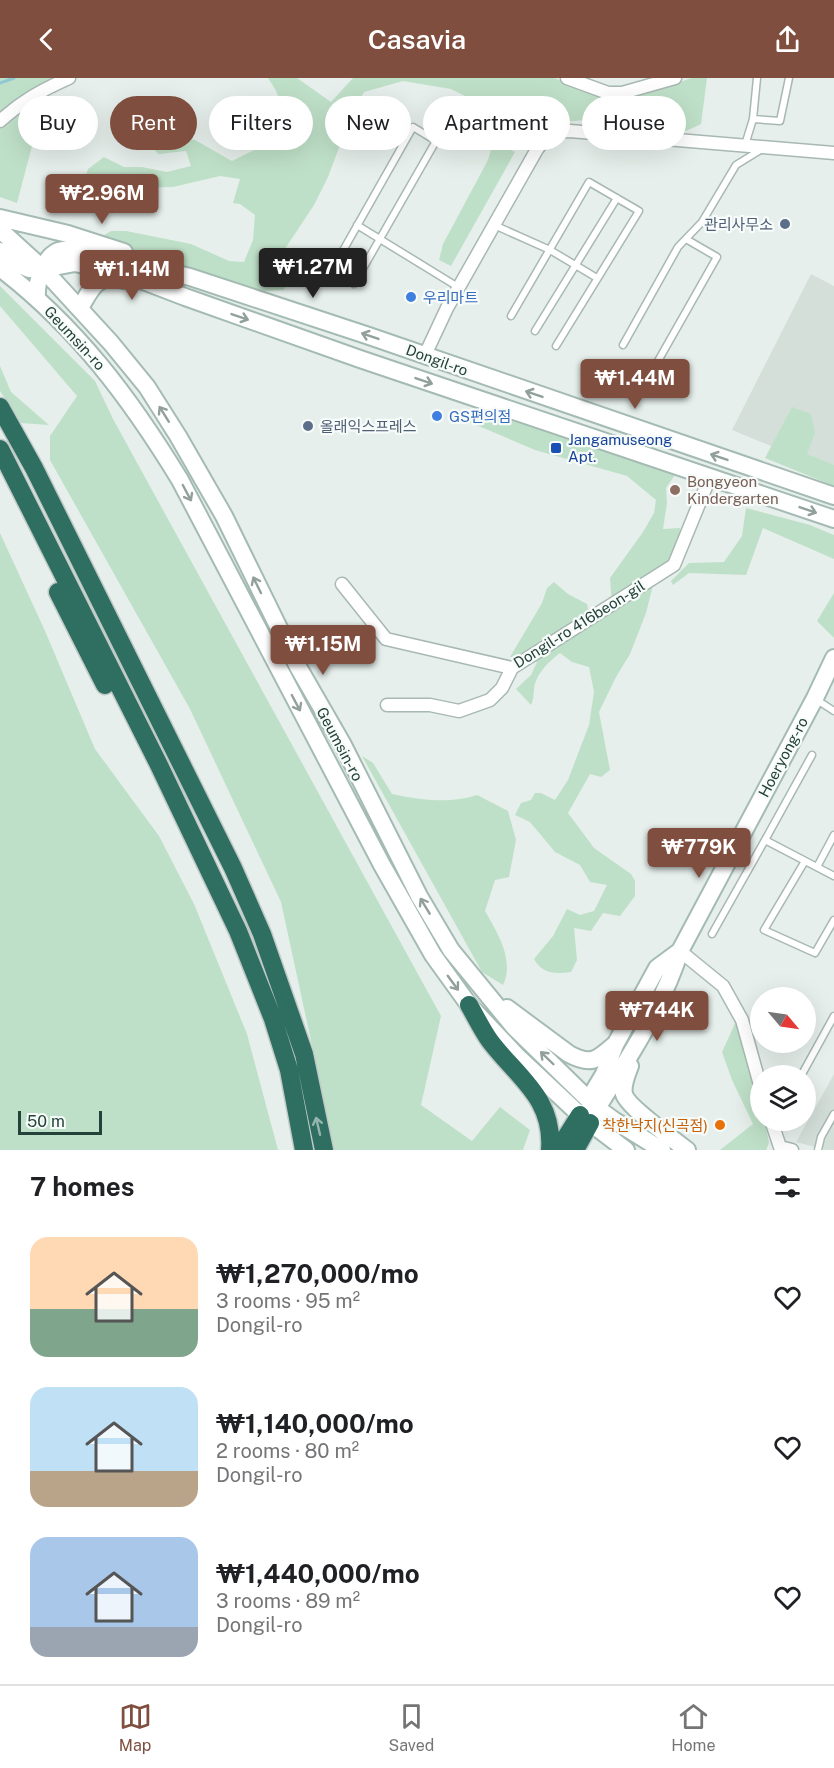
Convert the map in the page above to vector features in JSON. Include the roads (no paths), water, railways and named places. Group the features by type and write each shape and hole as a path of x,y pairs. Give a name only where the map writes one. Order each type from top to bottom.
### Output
{"highway":[{"path":"0,408 34,468 233,868 261,934 304,1054 324,1150"},
{"path":"0,429 162,762 238,931 255,972 289,1070 304,1150"},
{"path":"0,449 246,924 313,1101"},
{"path":"0,471 212,902 261,1011 295,1108"},
{"path":"469,1005 488,1038 540,1100 549,1124 550,1150"},
{"path":"558,1150 589,1111"},
{"path":"575,1150 589,1111"}],"street":[{"path":"0,121 39,91 69,78"},
{"path":"567,78 608,93 622,93 675,78"},
{"path":"425,356 458,287 536,151 552,134 570,131 834,153"},
{"path":"0,218 97,242 189,276"},
{"path":"0,230 43,269"},
{"name":"Dongil-ro","path":"43,269 50,256 57,251 69,249 189,276 834,496"},
{"path":"0,251 21,267 43,269"},
{"name":"Dongil-ro","path":"43,269 67,264 90,265 125,274 372,363 834,519"},
{"path":"0,268 37,297"},
{"path":"37,297 36,291 43,269"},
{"name":"Geumsin-ro","path":"43,269 80,308 147,387 178,436 224,516 297,665 343,745 419,896 451,950 514,1027 626,1150"},
{"path":"80,308 96,283 109,278 185,297"},
{"name":"Geumsin-ro","path":"37,297 93,356 129,400 153,436 205,527 382,865 433,955 469,1005 516,1055 589,1111 621,1125 662,1150"},
{"name":"Dongil-ro 416beon-gil","path":"342,584 386,639 512,668 674,565 710,477"},
{"name":"Hoeryong-ro","path":"589,1111 636,1046 672,977 681,951 834,658"},
{"path":"387,705 430,705 459,711 490,700 502,688 512,668"},
{"path":"681,951 723,986 742,1020 754,1065"},
{"name":"Hoeryong-ro","path":"589,1111 615,1045 657,968 681,951"},
{"path":"489,996 574,1058 595,1061 615,1045"},
{"path":"636,1046 625,1081 624,1095 644,1116 687,1150"},
{"path":"776,1131 783,1149"}],"lane":[{"path":"745,145 753,119 757,78"},
{"path":"753,119 780,121 789,78"},
{"path":"332,270 413,127 436,141 354,284"},
{"path":"623,345 678,247 702,222 736,165 765,147"},
{"path":"511,316 589,182 639,210 556,346"},
{"path":"535,331 617,198"},
{"path":"357,225 458,287"},
{"path":"494,225 550,250 597,278"},
{"path":"658,362 717,257 686,239"},
{"path":"815,698 834,711"},
{"path":"712,934 812,755"},
{"path":"817,867 834,836"},
{"path":"765,840 834,876"},
{"path":"805,861 764,930 815,953 834,920"},
{"path":"807,1065 834,1016"},
{"path":"818,1150 821,1137 834,1114"}],"waterway":[{"path":"0,83 14,78"}],"place":[{"name":"관리사무소","path":"785,224"},
{"name":"우리마트","path":"411,297"},
{"name":"GS편의점","path":"437,416"},
{"name":"올래익스프레스","path":"308,426"},
{"name":"Jangamuseong Apt.","path":"556,448"},
{"name":"Bongyeon Kindergarten","path":"675,490"},
{"name":"착한낙지(신곡점)","path":"720,1125"}]}
